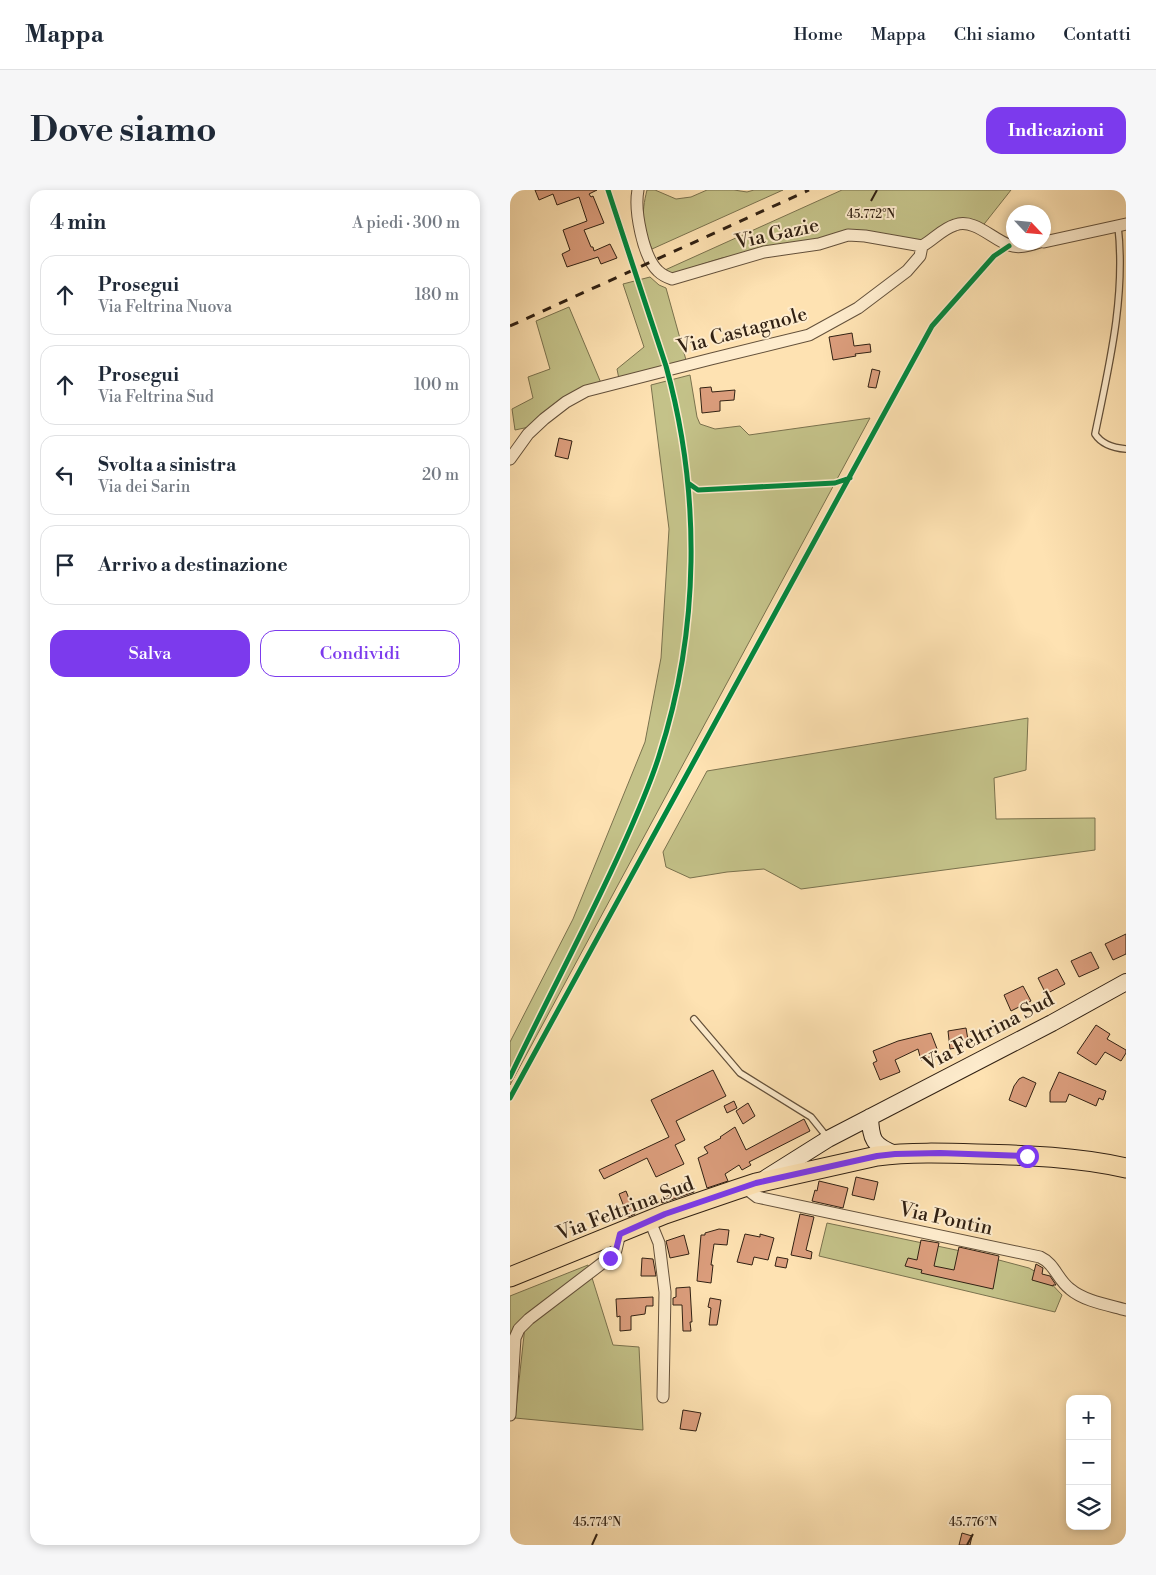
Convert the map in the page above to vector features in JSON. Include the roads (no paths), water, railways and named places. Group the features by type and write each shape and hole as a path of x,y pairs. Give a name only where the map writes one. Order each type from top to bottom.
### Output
{"main road":[{"name":"Via Feltrina Sud","path":"750,1185 828,1138 1052,1023 1126,982"},
{"path":"870,1117 871,1137 875,1143 895,1154"},
{"name":"Via Feltrina Sud","path":"510,1277 658,1217 750,1185 860,1159 895,1154 940,1153 1027,1156"},
{"path":"1027,1156 1080,1160 1126,1168"},
{"path":"1027,1156 1059,1162 1126,1180"}],"street":[{"name":"Via Gazie","path":"638,190 636,200 638,223 652,263 663,276 672,278 764,252 820,244 848,234 922,246"},
{"path":"922,246 955,224 966,224 979,228 1006,244"},
{"path":"1051,240 1122,225"},
{"name":"Via Castagnole","path":"510,459 528,434 544,419 566,402 586,391 809,336 858,308 907,271 920,256 922,246"},
{"name":"Via Pontin","path":"750,1185 757,1197 1040,1257 1048,1261 1070,1289 1082,1296 1126,1310"},
{"path":"658,1217 665,1292 663,1397"},
{"path":"510,1415 515,1338 519,1329 529,1319 610,1258 616,1250 620,1234"}],"lane":[{"path":"1122,225 1117,322 1095,434 1100,441 1116,448 1126,449"},
{"path":"694,1019 740,1073 811,1117 828,1138"}],"railway":[{"path":"510,326 809,190"}]}
